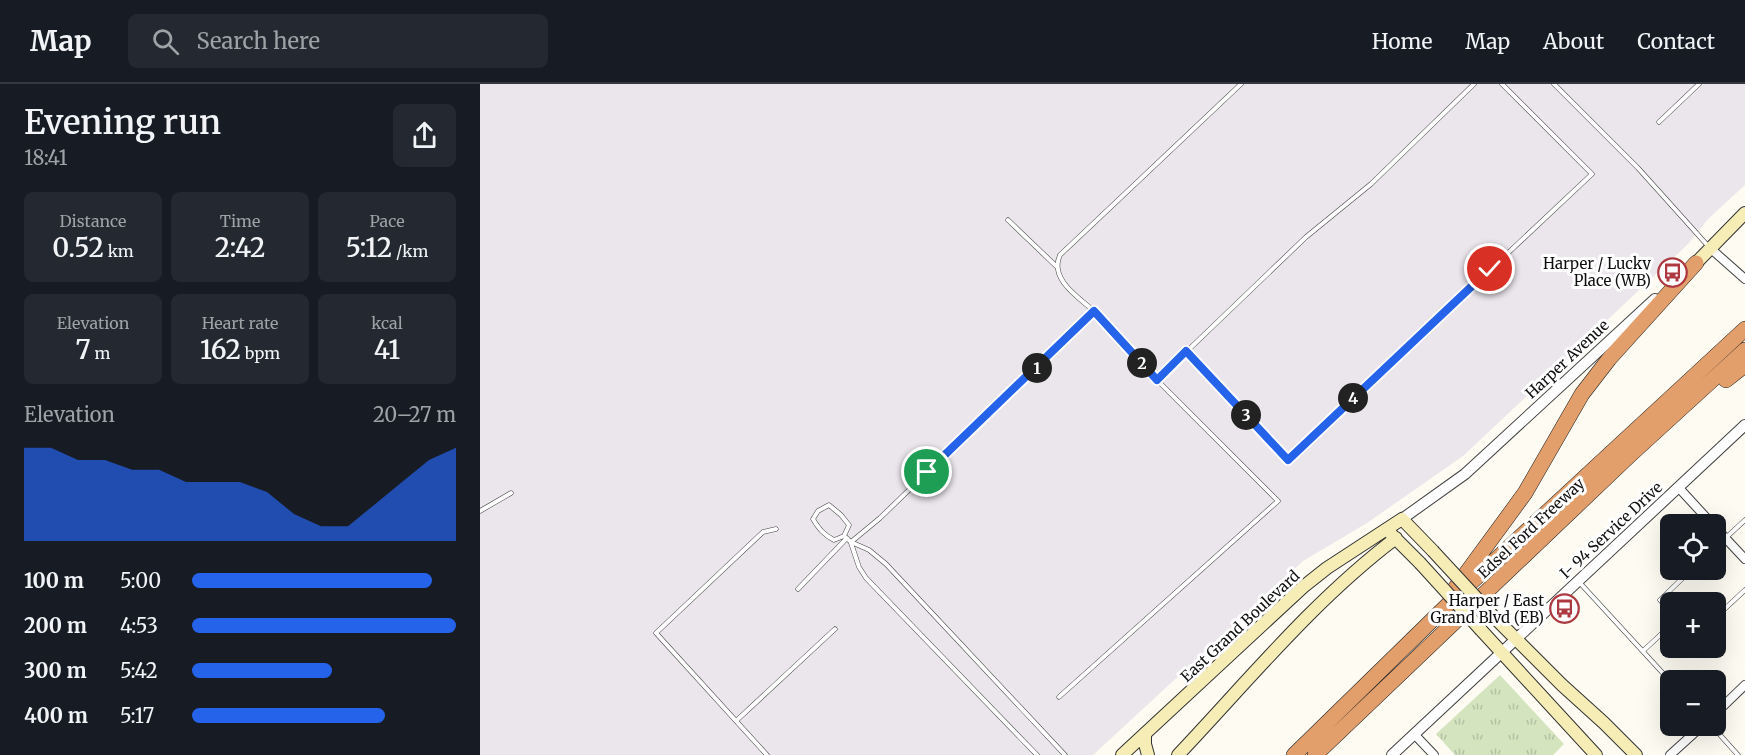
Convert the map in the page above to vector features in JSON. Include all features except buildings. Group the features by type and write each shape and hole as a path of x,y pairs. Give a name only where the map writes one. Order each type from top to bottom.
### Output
{"highway":[{"path":"1433,620 1525,493 1582,394 1609,359 1696,263"},
{"name":"Edsel Ford Freeway","path":"1294,755 1433,620 1745,329"},
{"name":"Edsel Ford Freeway","path":"1315,755 1631,453 1745,350"},
{"path":"1631,453 1745,365"},
{"path":"1331,755 1351,721"}],"main road":[{"name":"Harper Avenue","path":"1696,263 1745,213"},
{"name":"East Grand Boulevard","path":"1122,755 1308,583 1402,519"},
{"path":"1402,519 1494,617 1636,755"},
{"path":"1386,529 1596,755"},
{"path":"1178,755 1324,599 1396,538"},
{"path":"1145,734 1148,755"}],"street":[{"path":"1710,248 1745,279"},
{"name":"Harper Avenue","path":"1402,519 1471,468 1696,263"},
{"name":"I- 94 Service Drive","path":"1392,755 1745,425"},
{"path":"1679,488 1704,514"},
{"path":"1726,538 1745,559"},
{"path":"1726,703 1745,685"},
{"path":"1414,734 1434,755"},
{"path":"1670,755 1691,736"}],"lane":[{"path":"1056,266 1060,255 1241,84"},
{"path":"1157,380 1305,237 1371,184 1474,84"},
{"path":"1186,351 1288,460 1592,174 1502,84"},
{"path":"1554,84 1638,168 1710,248"},
{"path":"1659,122 1699,84"},
{"path":"1008,220 1056,266 1061,280 1094,311 1157,380 1278,501 1059,697"},
{"path":"851,542 880,518 1094,311"},
{"path":"480,512 511,493"},
{"path":"798,589 846,537 849,525 842,515 829,505 818,511 813,519 818,528 834,540 846,537"},
{"path":"1726,538 1745,520"},
{"path":"767,755 656,633 764,532 776,529"},
{"path":"846,537 851,542 869,550 886,564 1065,755"},
{"path":"851,542 859,567 866,578 1037,755"},
{"path":"1668,592 1681,580"},
{"path":"1579,582 1660,670"},
{"path":"1726,608 1745,590"},
{"path":"736,721 835,628"},
{"path":"1642,651 1660,635"},
{"path":"1721,736 1738,755"}],"shaded area":[{"path":"480,84 1745,84 1745,185 1708,219 1688,244 1463,456 1367,523 1303,561 1093,755 480,755"}],"green space":[{"path":"1500,675 1564,744 1553,755 1455,755 1436,734"}],"place":[{"name":"Harper / Lucky Place (WB)","path":"1672,272"},
{"name":"Harper / East Grand Blvd (EB)","path":"1565,609"}],"route":[{"path":"927,472 1037,368 1060,342 1074,333 1094,311 1157,380 1186,351 1288,460 1490,269"}]}
